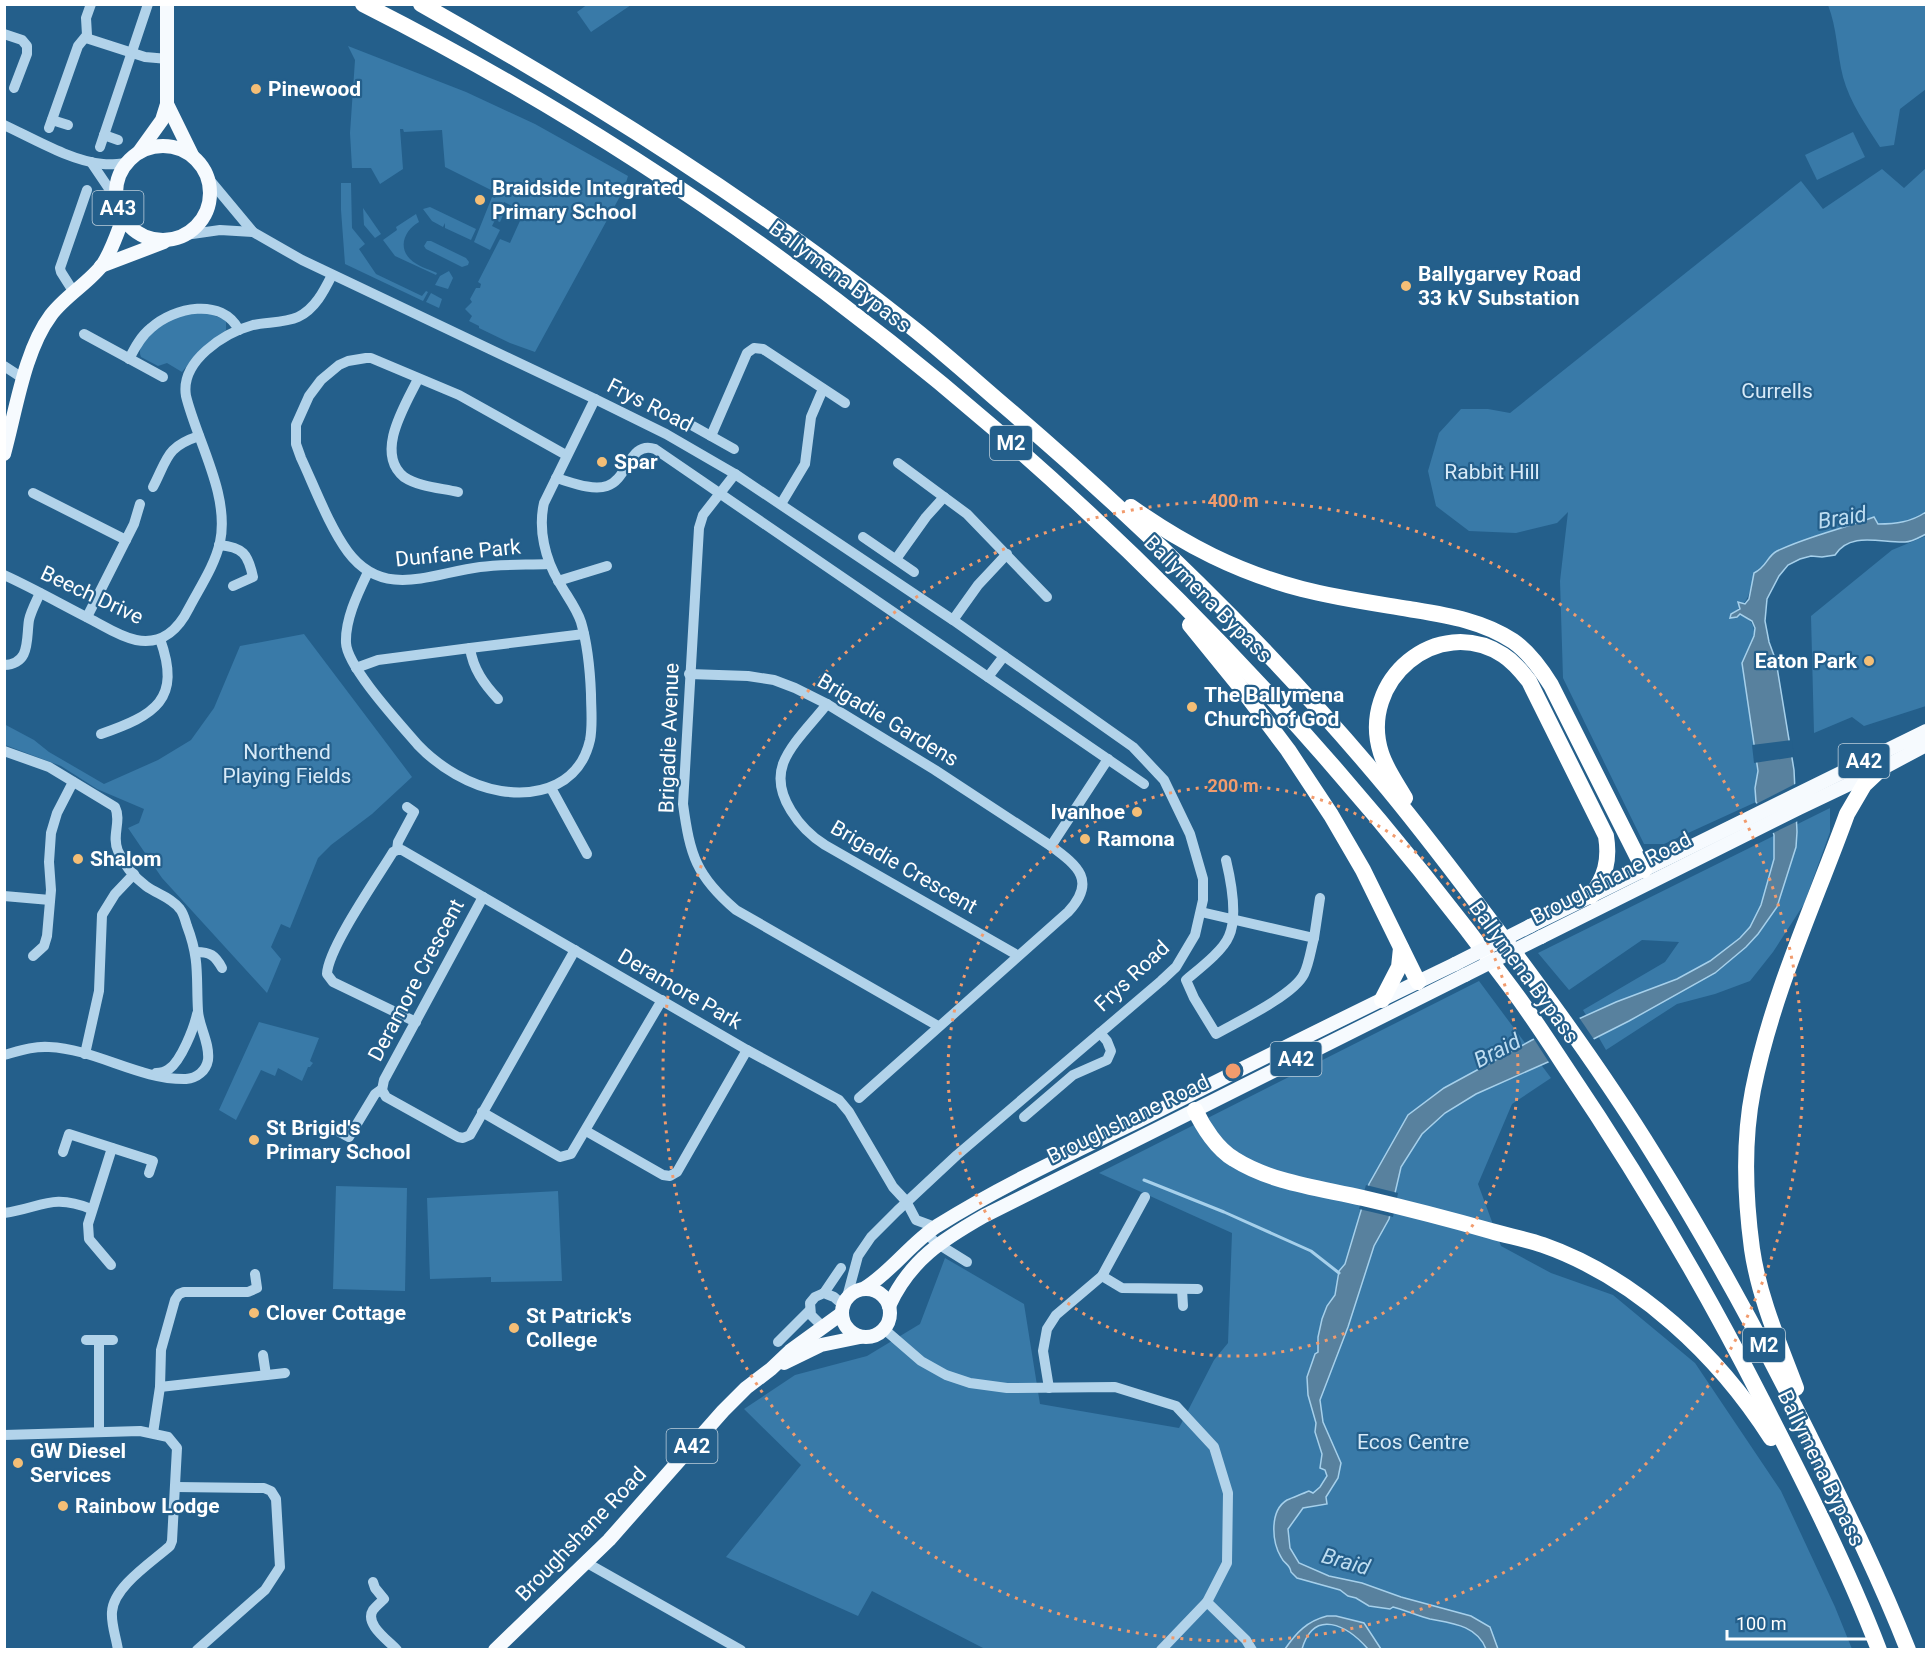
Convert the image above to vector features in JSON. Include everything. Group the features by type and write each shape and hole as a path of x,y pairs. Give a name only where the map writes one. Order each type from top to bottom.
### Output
{"highway":[{"name":"Ballymena Bypass","path":"363,4 412,29 567,117 701,203 803,275 919,364 1021,451 1103,525 1239,661 1340,772 1433,886 1515,993 1569,1073 1676,1241 1721,1319 1815,1504 1880,1650"},
{"name":"Ballymena Bypass","path":"421,4 535,69 649,140 749,206 914,328 1081,471 1198,583 1330,723 1386,787 1446,862 1557,1010 1654,1154 1742,1305 1829,1476 1889,1602 1908,1650"},
{"path":"1081,471 1173,535 1230,565 1303,589 1455,617 1485,627 1514,642 1540,667 1551,685 1647,877"},
{"path":"1103,525 1201,637 1288,750 1363,870 1421,989"},
{"path":"1446,862 1385,763 1378,742 1377,723 1385,689 1396,672 1412,658 1428,649 1446,644 1465,643 1483,646 1502,654 1517,666 1529,681 1602,825 1609,851 1607,867 1591,896"},
{"path":"1829,1476 1774,1332 1754,1259 1746,1184 1748,1134 1753,1092 1776,1002 1847,814 1864,785 1881,769"},
{"path":"1382,1000 1399,967 1401,947"},
{"path":"1195,1110 1212,1137 1231,1158 1257,1172 1295,1183 1404,1207 1544,1246 1590,1267 1624,1287 1653,1306 1701,1348 1755,1413 1815,1504"}],"main road":[{"name":"A43","path":"167,4 167,104 162,120 120,174 116,186 116,199 123,218 132,229 158,240 178,237"},
{"name":"A43","path":"101,266 178,237 196,227 204,217 209,204 208,178 202,165 192,155 167,104"},
{"path":"139,152 152,147 166,146 192,155"},
{"name":"A43","path":"4,454 34,346 51,315 101,266 114,245 123,218"},
{"name":"A42","path":"1591,896 1647,877 1759,821 1802,792 1926,731"},
{"name":"A42","path":"1759,821 1799,808 1926,745"},
{"name":"Broughshane Road","path":"863,1289 878,1280 913,1245 931,1231 976,1203 1382,1000 1465,975 1541,937 1647,877"},
{"name":"Broughshane Road","path":"889,1306 905,1277 938,1244 984,1216 1195,1110 1421,989 1455,964 1591,896"},
{"path":"1195,1110 1195,1098 1201,1089"},
{"path":"863,1289 880,1293 889,1306"},
{"name":"A42","path":"771,1369 790,1351 824,1328 844,1305 863,1289"},
{"path":"844,1305 847,1329 860,1337"},
{"name":"A42","path":"771,1369 821,1345 873,1336 884,1329 890,1318 889,1306"},
{"name":"Broughshane Road","path":"495,1650 609,1540 730,1403 771,1369"}],"street":[{"path":"68,125 51,124 78,46 86,38 86,18 91,4"},
{"path":"100,147 148,4"},
{"path":"4,34 22,40 28,47 14,88"},
{"path":"86,38 132,54 168,59"},
{"path":"4,125 91,162 127,163"},
{"path":"104,135 118,140"},
{"path":"91,162 116,199"},
{"name":"Frys Road","path":"208,178 254,232 332,275 666,434 735,474 952,620 1133,747 1164,780 1184,818 1203,879 1202,912 1195,935 1176,967 906,1201 865,1244 858,1256 844,1305"},
{"path":"73,291 60,268 87,190"},
{"name":"Frys Road","path":"178,237 220,230 254,232"},
{"name":"Beech Drive","path":"4,575 134,640 160,639 172,633 185,617 219,545 222,523 219,500 186,396 187,376 193,366 221,339 238,330 300,316 316,302 332,275"},
{"path":"129,358 138,341 150,328 167,317 185,311 204,308 222,312 231,319 238,330"},
{"path":"84,334 163,377"},
{"path":"711,436 747,352 751,349 762,349 845,403"},
{"name":"Dunfane Park","path":"566,454 512,426 486,409 371,358 348,361 329,372 312,390 296,425 298,450 343,544 352,557 368,572 380,578 402,581 481,567 549,564 544,541 542,512 544,503 566,454 595,399"},
{"path":"4,366 24,379"},
{"path":"418,379 391,438 395,463 407,478 425,485 458,492"},
{"path":"781,504 806,464 812,417 823,389"},
{"path":"693,426 734,449"},
{"path":"153,487 174,447 183,441 199,436"},
{"name":"Frys Road","path":"556,478 593,487 610,485 620,477 639,450 647,447 655,448 1144,784"},
{"path":"898,463 967,514 1047,597"},
{"name":"Brigadie Avenue","path":"735,474 702,517 699,525 683,804 687,834 698,868 716,892 736,910 938,1026"},
{"path":"33,493 126,540"},
{"path":"896,559 944,496"},
{"path":"87,617 138,516 140,504"},
{"path":"863,537 914,572"},
{"path":"219,545 239,549 250,564 253,578 233,586"},
{"path":"952,620 978,585 1007,554"},
{"path":"368,572 354,607 346,640 347,650 356,668 428,756 447,769 488,787 528,793 551,788 563,781 583,759 590,740 590,665 584,634 577,612 549,564"},
{"path":"558,581 607,566"},
{"path":"4,665 16,664 22,658 27,645 30,615 40,593"},
{"path":"356,668 378,660 584,634"},
{"path":"101,734 138,719 162,698 169,673 160,639"},
{"path":"470,648 472,661 480,677 498,699"},
{"path":"988,677 1004,656"},
{"name":"Brigadie Gardens","path":"689,674 748,676 774,680 827,704 1051,846 1077,868 1081,880 1080,895 1065,915 1017,955 859,1098"},
{"name":"Brigadie Crescent","path":"827,704 790,751 782,766 783,788 797,819 807,831 825,845 1017,955"},
{"path":"4,751 50,767 115,807 118,816 116,846 126,866 147,886 180,909 196,952 199,979 198,1011 208,1058 203,1072 196,1077 184,1079 152,1074 85,1054 48,1047 31,1048 4,1055"},
{"path":"1051,846 1108,759"},
{"path":"33,956 46,941 50,900 51,832 57,813 73,782"},
{"path":"551,788 586,854"},
{"path":"407,807 414,812 398,842 397,850 393,852 348,924 328,966 327,974 333,982 416,1022"},
{"name":"Deramore Park","path":"397,850 402,850 841,1102 916,1220 931,1231 938,1244 967,1263"},
{"path":"1227,860 1232,885 1233,920 1230,936 1186,980 1216,1034 1288,991 1304,975 1314,938 1320,898"},
{"path":"85,1054 99,991 102,915 115,894 134,874"},
{"path":"4,896 50,900"},
{"name":"Deramore Crescent","path":"483,897 384,1080 382,1089 387,1098 461,1138 471,1133 575,950"},
{"path":"1202,912 1314,938"},
{"path":"196,952 209,952 216,957 222,968"},
{"path":"482,1112 560,1156 569,1155 586,1131 662,1000"},
{"path":"152,1074 170,1069 174,1064 192,1032 198,1011"},
{"path":"1024,1117 1073,1075 1107,1060 1111,1051 1107,1041 1100,1033"},
{"path":"586,1131 663,1175 674,1174 747,1050"},
{"path":"338,1131 349,1137 375,1094 382,1089"},
{"path":"63,1152 69,1134 153,1161 149,1173"},
{"path":"111,1265 89,1239 88,1224 112,1148"},
{"path":"1049,1388 1043,1351 1047,1329 1056,1315 1101,1276 1145,1197"},
{"path":"4,1213 40,1203 59,1201 91,1209"},
{"path":"778,1342 809,1311 810,1304 824,1293 841,1268"},
{"path":"854,1269 863,1289"},
{"path":"153,1432 160,1387 161,1350 174,1302 179,1294 184,1292 247,1293 257,1288 255,1274"},
{"path":"1101,1276 1122,1288 1198,1289"},
{"path":"1182,1289 1183,1306"},
{"path":"824,1293 844,1305"},
{"path":"809,1311 824,1328"},
{"path":"884,1329 921,1361 946,1375 970,1383 994,1387 1115,1387 1176,1406 1214,1448 1228,1493 1227,1563 1207,1602 1161,1650"},
{"path":"86,1340 113,1340"},
{"path":"99,1340 99,1432"},
{"path":"264,1354 266,1375"},
{"path":"160,1387 285,1373"},
{"path":"4,1435 140,1431 168,1437 177,1448 170,1546 121,1589 113,1603 112,1619 118,1650"},
{"path":"176,1487 264,1488 271,1491 276,1499 280,1567 265,1590 197,1650"},
{"path":"587,1563 741,1650"},
{"path":"373,1581 375,1588 384,1599 372,1611 371,1619 397,1650"},
{"path":"1207,1602 1246,1640 1252,1650"}],"green space":[{"path":"588,4 631,5 591,32 577,12"},
{"path":"1828,5 1926,5 1926,89 1900,109 1894,145 1880,147 1850,96 1843,77"},
{"name":"Braidside Integrated Primary School","path":"348,46 466,92 535,124 628,176 624,189 535,352 479,328 469,321 472,316 465,309 472,302 470,299 476,288 480,288 481,284 478,282 500,239 510,243 524,212 504,202 501,209 505,211 500,222 495,220 492,226 500,230 490,250 474,242 492,197 495,198 504,180 501,179 495,192 445,167 442,130 404,132 400,129 403,169 380,184 371,168 352,168 350,133 355,60"},
{"path":"1853,132 1865,157 1817,180 1805,155"},
{"name":"Currells","path":"1926,168 1926,512 1909,520 1891,524 1878,524 1874,517 1801,541 1774,553 1762,568 1754,573 1750,592 1745,602 1731,614 1743,616 1751,622 1754,631 1750,643 1752,725 1758,771 1755,788 1756,802 1664,844 1644,844 1563,678 1560,581 1568,512 1557,523 1516,533 1469,531 1436,506 1428,471 1439,433 1461,409 1488,409 1510,413 1801,181 1823,209 1882,169 1904,188"},
{"path":"341,183 351,183 352,228 365,244 359,249 376,274 422,296 426,291 428,292 423,301 345,264"},
{"path":"430,207 476,229 471,240 445,228 445,223 443,227 432,221 423,209"},
{"path":"363,208 381,234 375,238 364,225"},
{"path":"416,214 419,222 407,233 404,249 410,259 437,273 436,275 395,256 383,240 397,230 396,227"},
{"path":"427,241 466,258 468,265 462,267 426,249 424,246"},
{"path":"449,271 453,278 448,289 435,285 440,276"},
{"path":"431,293 442,299 439,308 426,302"},
{"path":"202,311 226,320 226,330 199,351 182,372 167,363 158,366 141,357 141,346 159,325 177,316"},
{"name":"Eaton Park","path":"1926,536 1926,706 1864,726 1852,717 1814,733 1811,616 1892,550"},
{"name":"Northend Playing Fields","path":"304,634 412,777 372,814 331,845 318,858 290,928 281,924 271,947 281,959 267,993 162,878 128,828 139,823 144,809 97,789 61,766 5,745 4,724 104,784 158,760 191,740 214,708 240,646"},
{"path":"1830,808 1830,832 1804,904 1773,952 1750,981 1715,994 1677,1004 1606,1050 1583,1010 1665,962 1679,942 1642,940 1569,990 1538,953"},
{"name":"Ecos Centre","path":"1479,981 1551,1078 1512,1104 1478,1184 1501,1246 1551,1273 1613,1295 1695,1363 1781,1491 1852,1649 985,1649 872,1591 858,1616 726,1557 801,1465 744,1409 795,1375 867,1356 920,1324 945,1258 1024,1304 1040,1404 1179,1428 1214,1360 1228,1343 1232,1233 1099,1173"},
{"path":"259,1022 319,1038 310,1061 313,1063 308,1067 302,1081 278,1068 275,1076 261,1070 236,1120 219,1110"},
{"path":"336,1186 407,1188 405,1291 333,1289"},
{"path":"558,1191 562,1281 491,1282 491,1277 430,1279 427,1198"}],"shaded area":[{"path":"1926,512 1926,534 1913,540 1905,542 1857,541 1841,548 1835,555 1811,556 1788,565 1779,576 1767,599 1765,621 1776,661 1794,770 1797,832 1796,847 1777,907 1758,934 1715,973 1629,1021 1548,1062 1476,1094 1445,1113 1422,1134 1401,1167 1389,1219 1374,1246 1348,1327 1320,1400 1323,1422 1341,1463 1338,1478 1326,1497 1327,1504 1303,1508 1288,1529 1290,1548 1299,1563 1329,1576 1362,1583 1401,1597 1471,1616 1490,1627 1498,1649 1486,1649 1476,1635 1462,1626 1425,1618 1393,1607 1390,1609 1369,1606 1340,1590 1297,1578 1278,1551 1274,1527 1277,1511 1281,1505 1309,1491 1313,1493 1327,1476 1325,1470 1320,1468 1322,1454 1315,1432 1316,1423 1308,1395 1307,1377 1315,1354 1318,1352 1318,1337 1322,1319 1335,1295 1339,1271 1345,1264 1369,1184 1408,1115 1444,1088 1532,1040 1616,1002 1677,979 1710,961 1740,938 1750,927 1761,905 1774,859 1774,835 1769,820 1756,802 1755,788 1758,771 1742,663 1754,636 1755,628 1752,621 1740,614 1730,618 1731,614 1740,609 1738,602 1745,604 1749,599 1754,573 1762,568 1777,551 1874,517 1878,524 1891,524 1909,520"},
{"path":"1327,1616 1364,1623 1381,1649 1368,1649 1351,1633 1332,1625 1323,1625 1314,1628 1307,1636 1302,1649 1285,1649 1303,1628"}],"pier":[{"path":"1792,740 1794,757 1754,763 1752,745"},
{"path":"1797,783 1800,820 1771,834 1766,821 1754,805"},
{"path":"1578,1016 1595,1041 1550,1064 1532,1036"},
{"path":"1366,1185 1398,1193 1393,1217 1359,1209"}],"waterway":[{"path":"1144,1180 1224,1212 1311,1251 1339,1273"}],"place":[{"name":"Pinewood","path":"256,89"},
{"name":"Braidside Integrated Primary School","path":"480,200"},
{"name":"Ballygarvey Road 33 kV Substation","path":"1406,286"},
{"name":"Spar","path":"602,462"},
{"name":"Eaton Park","path":"1869,661"},
{"name":"The Ballymena Church of God","path":"1192,707"},
{"name":"Ivanhoe","path":"1137,812"},
{"name":"Ramona","path":"1085,839"},
{"name":"Shalom","path":"78,859"},
{"name":"St Brigid's Primary School","path":"254,1140"},
{"name":"Clover Cottage","path":"254,1313"},
{"name":"St Patrick's College","path":"514,1328"},
{"name":"GW Diesel Services","path":"18,1463"},
{"name":"Rainbow Lodge","path":"63,1506"}],"park label":[{"name":"Rabbit Hill","path":"1492,472"}],"water label":[{"name":"Braid","path":"1842,517"},
{"name":"Braid","path":"1497,1050"},
{"name":"Braid","path":"1346,1561"}]}
